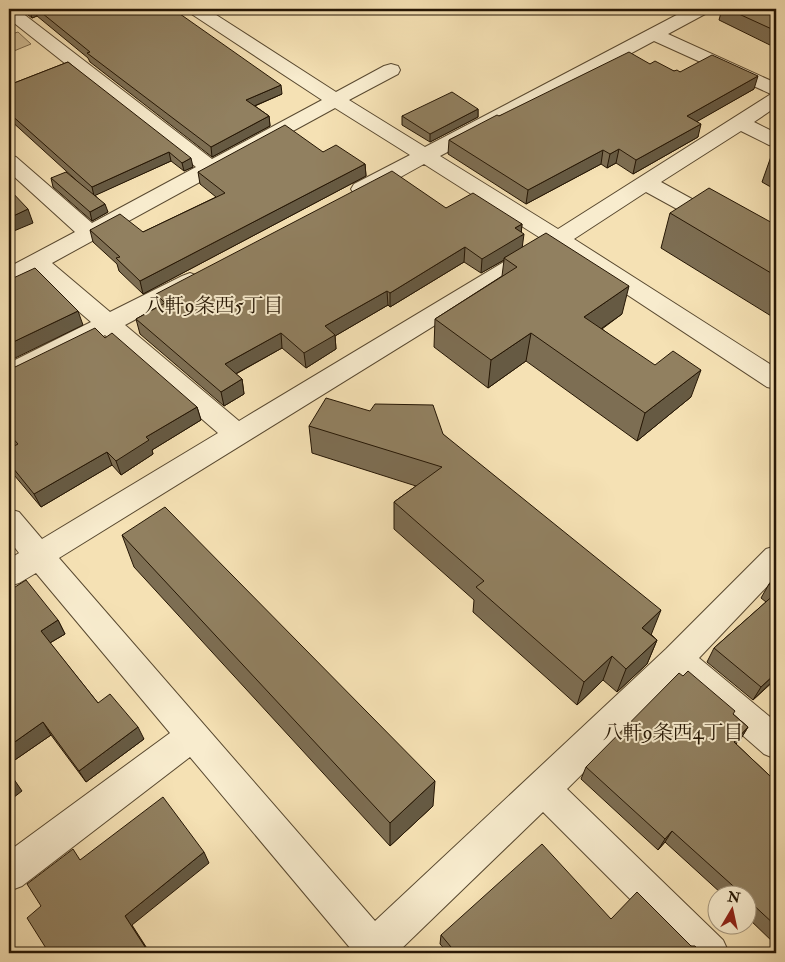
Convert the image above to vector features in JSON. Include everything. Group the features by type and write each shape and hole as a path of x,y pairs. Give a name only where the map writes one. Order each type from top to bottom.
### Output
{"street":[{"path":"196,9 335,100 558,239 776,380"},
{"path":"346,198 701,9"},
{"path":"13,11 211,168"},
{"path":"652,34 776,90"},
{"path":"9,277 391,70"},
{"path":"9,574 558,239 776,99"},
{"path":"740,123 776,141"},
{"path":"9,161 90,233"},
{"path":"9,192 31,181"},
{"path":"646,183 776,254"},
{"path":"36,262 237,434"},
{"path":"9,374 205,273"},
{"path":"9,520 373,952 677,659 776,558"},
{"path":"677,659 776,742"},
{"path":"9,873 192,736"},
{"path":"543,789 710,953"}],"shaded area":[{"path":"18,32 31,44 9,53 9,35"}],"building":[{"path":"37,9 173,9 281,85 246,100 269,116 211,147 87,53 90,52"},
{"path":"728,9 776,9 776,31"},
{"path":"629,52 650,64 655,61 674,71 680,72 712,55 758,76 687,116 701,124 636,160 619,149 610,154 603,150 528,190 449,140 497,115 499,116"},
{"path":"68,62 191,158 182,163 169,152 92,187 9,113 9,85"},
{"path":"452,92 478,109 430,134 402,116"},
{"path":"285,125 323,152 336,145 365,164 140,281 116,258 120,257 90,230 120,214 143,232 225,193 198,172"},
{"path":"392,171 446,208 473,193 522,224 515,228 524,234 482,259 465,247 390,293 387,291 325,326 335,335 304,353 281,333 225,364 242,379 221,392 136,319 165,303 156,294"},
{"path":"66,172 105,204 90,212 51,178"},
{"path":"709,188 776,225 776,276 670,213"},
{"path":"9,189 28,209 9,218"},
{"path":"546,233 629,286 584,317 655,365 673,351 701,370 645,413 531,333 491,360 435,319 517,267 504,258"},
{"path":"35,268 78,311 9,344 9,280"},
{"path":"95,328 105,338 112,333 197,407 146,437 149,440 116,461 107,452 34,494 9,463 9,449 18,444 9,434 9,369"},
{"path":"326,398 370,411 375,404 433,405 443,434 661,610 642,628 657,640 626,669 612,656 584,682 476,587 484,581 394,502 442,467 309,426"},
{"path":"165,507 435,781 390,823 122,535"},
{"path":"776,576 776,589 769,584"},
{"path":"26,580 58,620 41,631 98,703 110,694 138,727 79,771 43,722 9,746 9,637 11,636 9,633 9,585 12,589"},
{"path":"776,593 776,673 761,687 714,648"},
{"path":"688,671 735,711 733,714 748,727 734,742 770,776 776,770 776,926 758,909 758,884 731,884 672,831 665,839 586,767 679,673 683,676"},
{"path":"9,773 13,779 9,783"},
{"path":"163,797 204,852 125,916 149,953 49,953 27,918 41,906 27,884 73,849 80,860"},
{"path":"542,844 611,919 637,892 691,946 695,946 702,953 456,953 441,935"}],"district":[{"name":"八軒9条西5丁目","path":"214,305"},
{"name":"八軒9条西4丁目","path":"673,732"}]}
